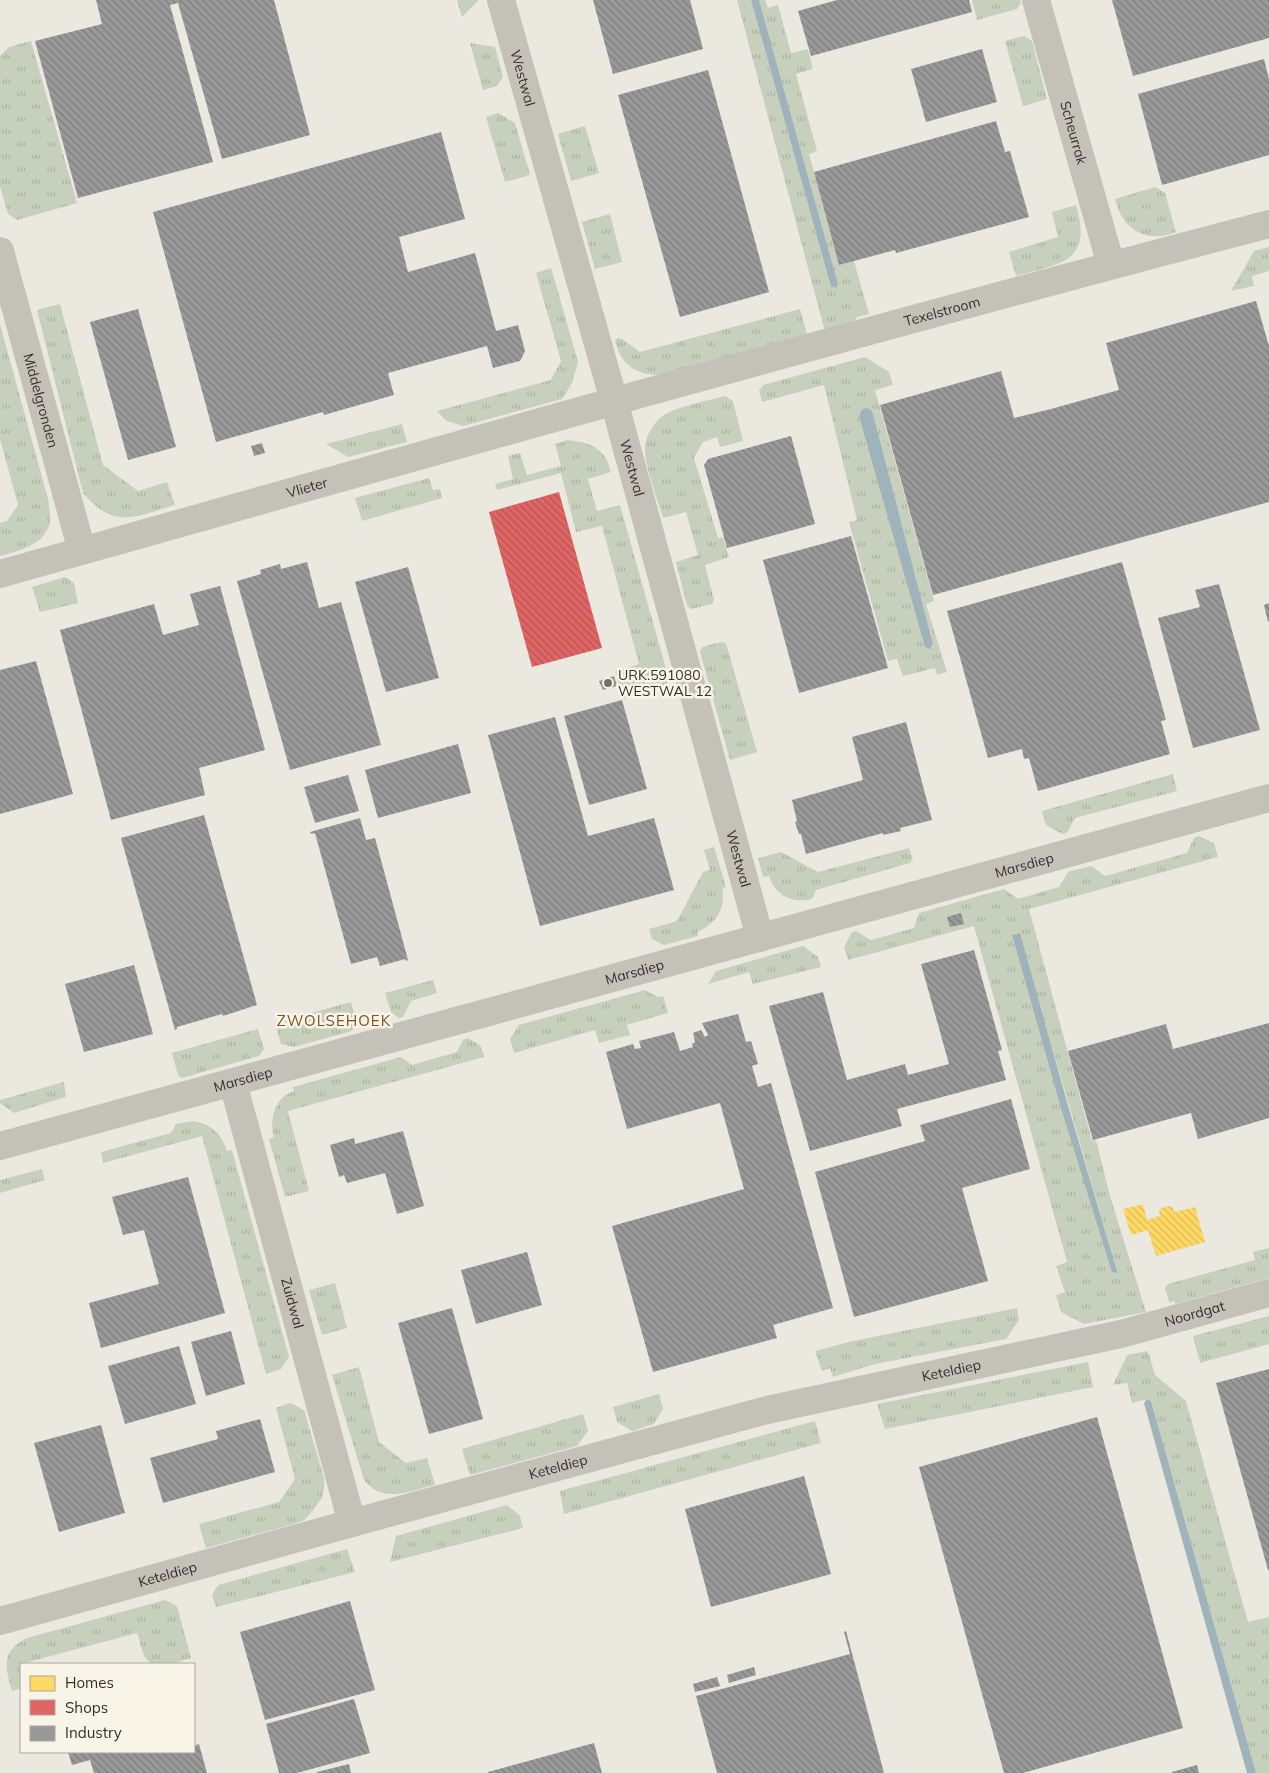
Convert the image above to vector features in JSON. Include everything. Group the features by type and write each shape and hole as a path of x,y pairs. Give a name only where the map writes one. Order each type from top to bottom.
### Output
{"street":[{"name":"Westwal","path":"502,0 614,401 760,938"},
{"name":"Scheurrak","path":"1036,0 1111,265"},
{"name":"Texelstroom","path":"614,401 1111,265 1269,224"},
{"name":"Middelgronden","path":"0,251 82,551"},
{"name":"Vlieter","path":"0,574 614,401"},
{"name":"Marsdiep","path":"0,1146 1269,798"},
{"name":"Zuidwal","path":"232,1083 352,1523"},
{"name":"Noordgat","path":"1120,1334 1269,1293"},
{"name":"Keteldiep","path":"0,1621 767,1410 1120,1334"}],"green space":[{"path":"457,0 479,0 462,17"},
{"path":"737,0 751,0 831,287 835,288 838,284 759,0 765,0 768,8 778,5 791,53 808,49 813,69 796,74 817,151 809,154 839,265 854,261 869,314 857,317 855,321 824,328"},
{"path":"972,0 1020,0 1021,3 1017,9 977,20"},
{"path":"1024,36 1032,41 1047,99 1023,106 1005,41"},
{"path":"31,41 77,203 17,220 8,214 0,186 0,56 9,47"},
{"path":"470,43 495,47 503,77 497,86 483,90"},
{"path":"498,113 515,123 530,175 505,182 486,117"},
{"path":"585,126 599,173 571,181 558,134"},
{"path":"1155,187 1165,193 1176,232 1155,236 1137,232 1124,219 1119,210 1115,199"},
{"path":"1076,205 1080,224 1080,238 1077,249 1070,257 1060,263 1016,276 1009,252 1058,237 1052,212"},
{"path":"610,214 622,262 595,269 582,222"},
{"path":"1269,247 1269,271 1252,276 1254,286 1231,291 1254,251"},
{"path":"551,268 578,362 572,383 562,399 463,426 447,421 437,411 551,380 561,361 536,273"},
{"path":"60,304 103,465 138,491 167,482 175,505 136,516 115,516 94,505 83,493 37,310"},
{"path":"800,309 807,334 665,374 647,374 632,368 622,357 615,340 618,338 622,339 640,352"},
{"path":"0,324 48,499 50,523 47,531 37,542 23,549 0,556 0,523 7,521 18,505 0,439"},
{"path":"865,357 889,372 893,385 875,390 934,601 926,604 947,672 937,675 935,668 903,676 897,659 888,661 849,522 857,520 824,385 762,402 759,391 763,385","holes":["873,414 933,644 932,647 925,647 859,417"]},
{"path":"725,396 733,401 743,441 720,447 717,437 703,442 694,458 718,538 723,537 729,557 705,565 714,600 712,604 691,609 687,606 676,562 698,555 686,512 663,518 648,471 645,446 648,435 662,416 685,406"},
{"path":"402,424 407,442 348,457 326,444"},
{"path":"567,440 583,442 596,448 605,457 608,464 611,472 588,479 597,511 620,505 668,676 665,688 623,699 615,671 639,664 602,526 576,532 561,473 497,490 495,484 513,479 508,456 520,453 527,475 561,466 555,444"},
{"path":"429,478 433,490 440,489 442,498 362,521 355,498"},
{"path":"65,577 74,583 78,603 40,612 32,587"},
{"path":"721,642 726,643 757,752 730,760 700,652 702,647"},
{"path":"1173,774 1177,791 1075,818 1067,833 1062,834 1046,825 1042,811"},
{"path":"1199,836 1214,843 1218,857 1029,909 1092,1141 1096,1140 1110,1196 1146,1312 1084,1324 1061,1312 1056,1295 1065,1292 1056,1266 1067,1262 974,926 848,960 844,947 852,932 856,931 871,940 914,928 919,913 1004,889 1018,899 1059,887 1068,872 1091,866 1105,876 1187,853 1194,838","holes":["1019,933 1117,1272 1060,1105 1012,935"]},
{"path":"714,847 726,887 722,888 722,903 718,915 709,925 697,932 698,936 664,945 652,939 649,929 677,921 703,872 710,870 704,850"},
{"path":"909,848 913,859 910,863 816,890 812,899 805,900 791,899 780,893 769,876 763,877 758,858 781,852 818,872"},
{"path":"803,946 818,957 821,967 753,984 749,972 708,984 716,971"},
{"path":"433,980 437,993 411,1001 403,1017 399,1018 391,1012 385,993"},
{"path":"645,990 658,997 663,996 668,1013 627,1025 630,1035 599,1043 595,1030 514,1053 510,1039 519,1025"},
{"path":"351,1002 357,1023 352,1031 294,1047 281,1044 275,1023"},
{"path":"258,1029 264,1049 259,1056 182,1078 178,1075 172,1053"},
{"path":"468,1038 481,1046 484,1057 288,1111 309,1191 285,1197 269,1139 274,1137 272,1123 278,1103 287,1094 294,1091 293,1087 401,1057 412,1065 457,1052 463,1040"},
{"path":"64,1082 66,1097 14,1113 0,1103 0,1100"},
{"path":"193,1121 210,1127 219,1135 227,1151 232,1150 289,1357 281,1369 266,1374 202,1136 103,1163 101,1152 171,1133 176,1124"},
{"path":"42,1169 45,1180 0,1193 0,1180"},
{"path":"1269,1248 1269,1278 1175,1304 1175,1301 1169,1302 1165,1288 1168,1284 1255,1260 1253,1252"},
{"path":"335,1283 347,1328 322,1335 309,1290"},
{"path":"1017,1308 1019,1320 1006,1339 875,1364 833,1377 830,1368 822,1371 815,1351 853,1341"},
{"path":"1269,1316 1269,1344 1200,1363 1193,1336"},
{"path":"1148,1351 1155,1375 1186,1401 1248,1622 1269,1617 1269,1773 1256,1773 1151,1401 1147,1399 1132,1403 1127,1383 1113,1385 1127,1355"},
{"path":"1088,1362 1093,1387 885,1429 877,1404"},
{"path":"359,1367 379,1442 406,1463 427,1458 435,1485 397,1494 388,1494 379,1492 364,1480 332,1375"},
{"path":"659,1394 663,1409 654,1424 632,1431 617,1422 613,1407"},
{"path":"290,1403 304,1410 324,1478 322,1498 304,1520 206,1548 199,1524 279,1502 295,1479 276,1408"},
{"path":"583,1414 588,1431 577,1446 470,1475 462,1449"},
{"path":"815,1421 821,1443 564,1514 560,1491"},
{"path":"507,1505 520,1516 523,1528 390,1562 396,1536"},
{"path":"347,1549 355,1572 216,1607 212,1595 218,1585"},
{"path":"165,1600 177,1606 191,1658 173,1663 149,1662 144,1655 137,1633 20,1663 20,1688 12,1691 7,1660 13,1648 27,1638"}],"water":[{"path":"751,0 759,0 838,284 836,288 831,287"},
{"path":"865,408 870,409 873,414 933,644 930,649 925,647 859,417 861,411"},
{"path":"1020,933 1117,1271 1116,1273 1112,1272 1060,1105 1012,935"},
{"path":"1147,1399 1151,1401 1256,1773 1247,1773 1144,1403"}],"building: Homes":[{"path":"1143,1204 1147,1220 1160,1216 1161,1208 1169,1206 1173,1208 1174,1212 1195,1207 1205,1242 1156,1256 1148,1230 1131,1235 1123,1209"}],"building: Shops":[{"path":"559,492 602,648 532,667 489,512"}],"building: Industry":[{"path":"96,0 274,0 310,135 222,159 178,3 170,5 213,162 78,198 35,41 102,24"},
{"path":"593,0 690,0 703,49 613,74"},
{"path":"837,0 969,0 972,12 811,56 798,11"},
{"path":"1112,0 1269,0 1269,38 1133,76"},
{"path":"982,49 997,102 926,122 911,69"},
{"path":"1264,59 1269,79 1269,155 1162,185 1138,94"},
{"path":"708,70 769,292 680,317 618,95"},
{"path":"996,121 1005,152 1010,151 1029,217 896,253 895,250 839,265 814,172"},
{"path":"441,132 465,219 399,237 408,272 475,253 496,331 518,325 525,351 520,361 493,368 487,346 388,373 394,395 324,415 323,412 216,442 153,212"},
{"path":"1256,301 1269,346 1269,502 933,595 880,405 1001,371 1014,418 1051,409 1119,390 1106,343"},
{"path":"138,309 176,447 128,460 90,322"},
{"path":"791,436 815,524 727,548 704,465 708,459"},
{"path":"262,443 265,453 254,456 251,446"},
{"path":"851,536 888,668 799,693 763,560"},
{"path":"307,562 319,608 341,602 381,745 290,770 237,581 261,574 260,570 280,564 281,569"},
{"path":"1122,562 1166,720 1161,721 1170,754 1038,791 1029,758 1024,759 1022,749 988,758 947,611"},
{"path":"408,567 439,678 386,692 355,582"},
{"path":"1219,584 1260,730 1193,748 1158,618 1200,607 1195,590"},
{"path":"220,586 265,750 199,768 205,795 111,820 60,630 154,604 163,635 199,625 190,594"},
{"path":"1269,603 1269,621 1268,622 1264,605"},
{"path":"36,661 73,794 0,814 0,670"},
{"name":"URK.591080 WESTWAL 12","path":"614,676 617,686 603,690 599,681"},
{"path":"622,700 647,789 589,805 564,716"},
{"path":"555,717 588,836 654,818 674,890 540,926 488,735"},
{"path":"906,722 932,820 900,828 901,831 883,835 883,833 806,854 801,834 799,834 795,822 797,821 792,800 863,780 852,737"},
{"path":"458,744 471,793 378,818 365,770"},
{"path":"348,775 359,811 315,823 304,787"},
{"path":"204,815 257,1005 223,1016 222,1014 177,1027 175,1030 121,838"},
{"path":"360,818 366,840 375,838 408,960 406,961 405,959 380,966 377,957 351,964 315,833 311,834 310,832"},
{"path":"961,913 964,924 950,927 947,917"},
{"path":"974,950 1002,1050 998,1051 1006,1080 897,1109 902,1126 810,1151 769,1006 823,992 847,1080 905,1064 908,1075 949,1064 921,964"},
{"path":"134,965 153,1034 84,1052 65,984"},
{"path":"738,1014 746,1042 751,1041 758,1064 752,1066 758,1087 771,1083 833,1308 773,1325 777,1338 653,1372 612,1226 744,1189 720,1103 627,1129 606,1052 633,1044 635,1049 641,1048 639,1041 674,1032 680,1051 693,1047 692,1044 695,1042 693,1033 701,1030 705,1037 708,1035 702,1023"},
{"path":"1269,1023 1269,1118 1198,1139 1191,1113 1093,1140 1068,1051 1166,1024 1173,1049"},
{"path":"1011,1099 1030,1169 962,1188 988,1281 854,1317 815,1172 925,1141 920,1125"},
{"path":"403,1131 424,1206 397,1214 385,1173 347,1183 344,1175 339,1177 330,1145 354,1138 355,1144"},
{"path":"188,1177 225,1313 101,1348 89,1303 159,1284 144,1230 123,1235 112,1197"},
{"path":"527,1252 542,1305 476,1324 461,1270"},
{"path":"452,1308 483,1419 429,1434 398,1323"},
{"path":"231,1331 245,1384 206,1396 191,1342"},
{"path":"179,1346 196,1404 125,1424 108,1366"},
{"path":"1269,1369 1269,1570 1268,1570 1216,1383"},
{"path":"1097,1417 1183,1728 1023,1773 1004,1773 919,1467"},
{"path":"260,1419 275,1472 163,1503 150,1458 218,1439 216,1431"},
{"path":"101,1425 125,1513 59,1532 34,1443"},
{"path":"804,1476 831,1574 711,1607 685,1509"},
{"path":"350,1601 375,1690 265,1720 240,1632"},
{"path":"846,1631 884,1773 717,1773 696,1696 850,1654 844,1632"},
{"path":"754,1667 756,1675 729,1683 727,1675"},
{"path":"717,1677 720,1686 695,1692 693,1684"},
{"path":"354,1699 370,1753 297,1773 279,1773 266,1724"},
{"path":"594,1743 602,1773 488,1773 488,1772"},
{"path":"199,1744 207,1773 94,1773 90,1760 72,1765 68,1753 195,1753 195,1746"},
{"path":"349,1764 351,1773 317,1773 317,1772"},
{"path":"1197,1765 1199,1773 1172,1773 1172,1772"}],"place":[{"name":"URK.591080 WESTWAL 12","path":"608,683"}],"district":[{"name":"ZWOLSEHOEK","path":"334,1021"}]}
